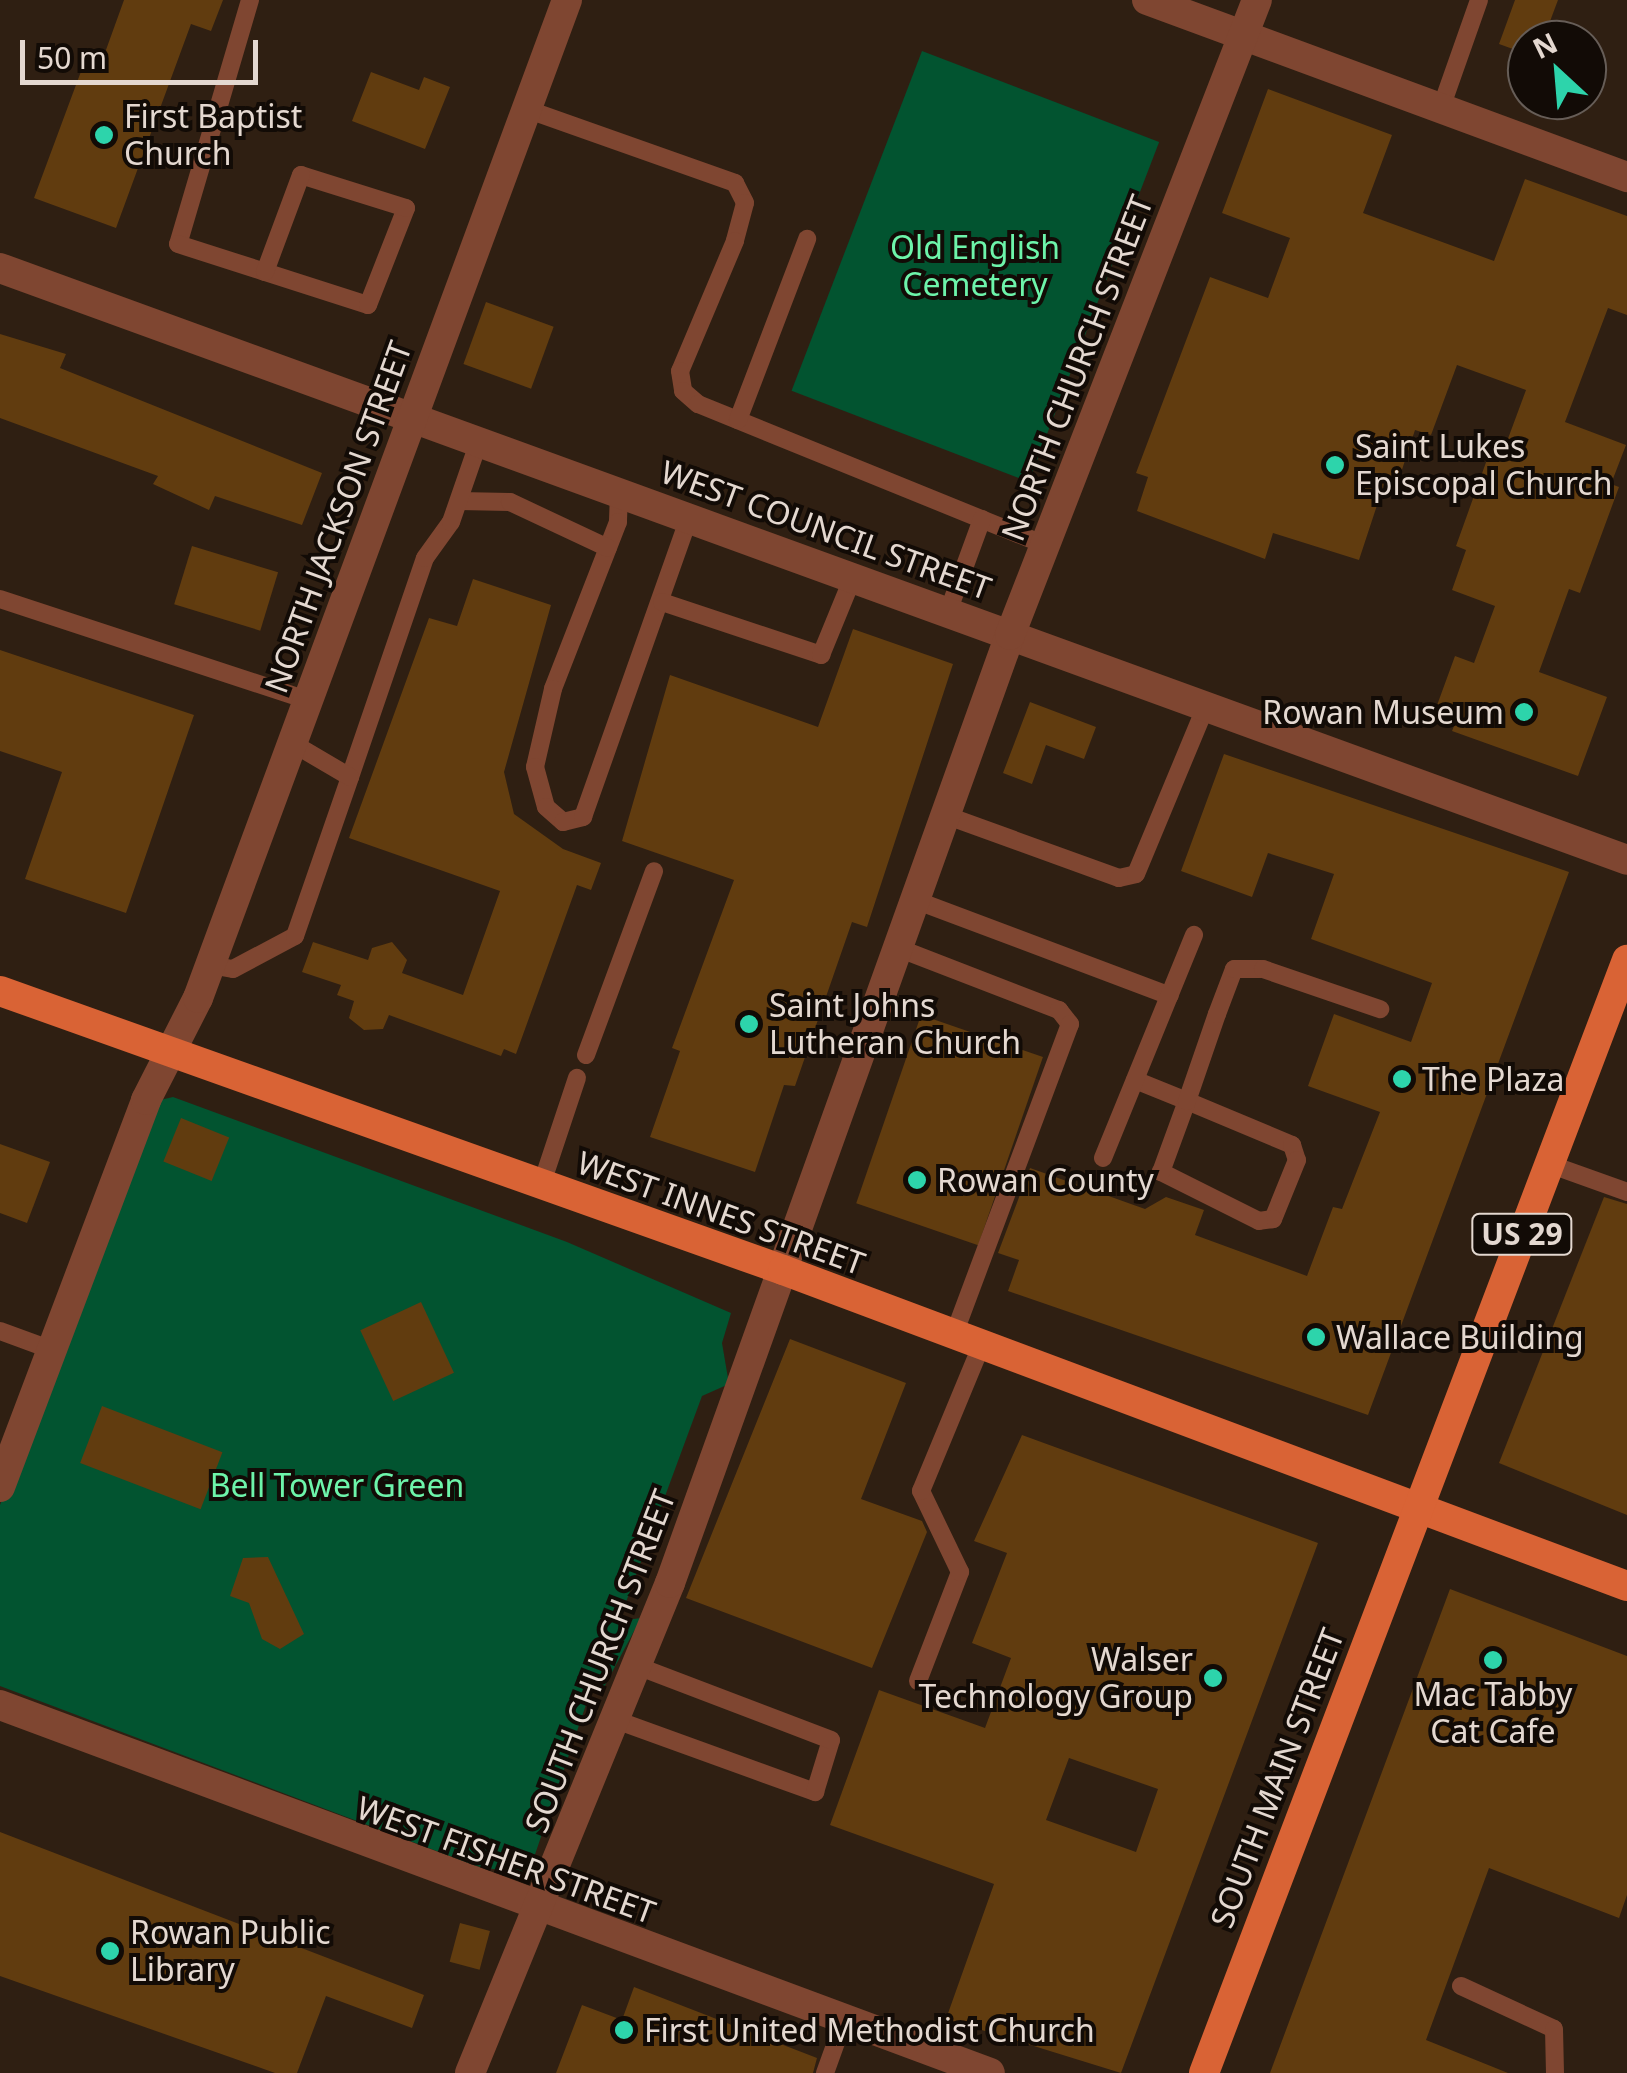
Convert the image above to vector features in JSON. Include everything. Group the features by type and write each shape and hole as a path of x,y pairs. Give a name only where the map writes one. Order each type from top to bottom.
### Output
{"main road":[{"name":"US 29","path":"1416,1508 1627,960"},
{"name":"WEST INNES STREET","path":"0,991 167,1054 783,1270 1627,1586"},
{"name":"SOUTH MAIN STREET","path":"1204,2073 1416,1508"}],"street":[{"name":"NORTH JACKSON STREET","path":"0,1487 167,1054 210,966 567,0"},
{"path":"1147,0 1627,177"},
{"name":"NORTH CHURCH STREET","path":"783,1270 1010,634 1257,0"},
{"name":"WEST COUNCIL STREET","path":"0,268 1627,860"},
{"name":"SOUTH CHURCH STREET","path":"470,2073 616,1720 783,1270"},
{"name":"WEST FISHER STREET","path":"0,1705 844,2023 990,2073"}],"lane":[{"path":"250,0 178,244 265,272 368,305 406,208 302,175 265,272"},
{"path":"1442,108 1479,0"},
{"path":"526,110 735,184 745,203 736,241 680,370 683,391 698,404 1045,545"},
{"path":"738,420 807,240"},
{"path":"210,966 233,968 295,936 425,558 459,501 478,441"},
{"path":"619,492 608,548 553,689 534,767 546,807 563,822 583,817 689,517"},
{"path":"459,501 510,502 608,548"},
{"path":"948,612 982,519"},
{"path":"662,602 821,655 854,578"},
{"path":"0,599 308,700"},
{"path":"946,815 1119,878 1136,874 1206,706"},
{"path":"292,742 350,777"},
{"path":"586,1055 654,871"},
{"path":"915,900 1170,996"},
{"path":"1103,1158 1194,935"},
{"path":"898,948 1058,1010 1070,1024 922,1490 960,1572 918,1682"},
{"path":"1135,1080 1187,1101 1292,1145 1297,1160 1273,1220 1259,1221 1161,1172 1187,1101 1234,969 1263,969 1380,1009"},
{"path":"541,1186 576,1078"},
{"path":"1549,1164 1627,1192"},
{"path":"0,1331 55,1351"},
{"path":"616,1720 814,1792 831,1740 637,1666"},
{"path":"1462,1986 1554,2028 1556,2073"},
{"path":"825,2073 844,2023"}],"green space":[{"name":"Old English Cemetery","path":"922,51 1159,142 1029,482 792,391"},
{"name":"Bell Tower Green","path":"173,1097 567,1242 731,1313 722,1343 729,1384 702,1396 619,1621 641,1618 603,1689 591,1690 528,1875 476,1866 0,1686 0,1505 160,1100"}],"building":[{"name":"First Baptist Church","path":"124,0 223,0 211,31 191,24 116,228 34,198 83,66 98,72"},
{"path":"1515,0 1558,0 1550,20 1508,20"},
{"path":"1507,22 1507,47 1499,44"},
{"path":"371,72 419,90 424,77 450,87 425,149 352,121"},
{"path":"1268,89 1392,135 1363,213 1494,261 1525,179 1627,216 1627,315 1608,308 1565,422 1626,445 1611,484 1619,487 1580,593 1569,589 1539,672 1607,697 1578,776 1452,731 1458,716 1436,708 1455,656 1474,663 1495,606 1452,590 1466,550 1456,546 1494,440 1506,444 1526,390 1457,365 1431,435 1415,430 1397,485 1385,481 1359,560 1273,533 1265,559 1137,511 1148,477 1136,473 1210,277 1268,298 1290,238 1222,213"},
{"path":"486,302 554,327 531,389 463,364"},
{"path":"0,334 66,354 60,368 322,473 302,525 215,496 209,510 153,484 158,476 0,418"},
{"path":"192,546 278,572 260,631 174,604"},
{"path":"473,579 551,605 504,772 514,814 563,849 601,863 591,890 577,885 516,1054 504,1049 501,1056 389,1015 383,1029 364,1030 349,1018 354,1001 337,995 341,985 302,972 313,942 368,960 372,948 392,942 407,960 402,973 463,995 500,891 349,838 429,618 457,626"},
{"path":"853,629 953,664 867,927 852,922 795,1086 784,1085 755,1172 650,1137 680,1051 672,1048 734,880 622,841 670,675 818,727"},
{"path":"0,650 194,715 126,913 25,879 62,772 0,751"},
{"path":"1030,702 1096,727 1084,759 1046,745 1032,784 1003,773"},
{"path":"1224,754 1569,872 1368,1415 1008,1291 1019,1260 998,1253 1030,1168 1145,1209 1166,1197 1204,1210 1195,1235 1307,1276 1333,1207 1342,1209 1380,1112 1308,1086 1334,1014 1411,1042 1432,983 1311,939 1334,874 1268,853 1252,897 1181,871"},
{"path":"921,1015 1043,1057 978,1245 856,1203"},
{"path":"181,1118 229,1137 212,1181 163,1162"},
{"path":"0,1144 50,1162 27,1223 0,1213"},
{"path":"1604,1197 1627,1204 1627,1515 1499,1463"},
{"path":"421,1302 454,1373 393,1401 360,1330"},
{"path":"790,1339 906,1383 861,1499 922,1521 927,1532 872,1668 686,1598"},
{"path":"102,1406 222,1452 201,1509 80,1463"},
{"path":"1022,1435 1318,1543 1121,2073 946,2019 994,1884 830,1825 879,1690 985,1728 1011,1658 972,1643 1007,1553 974,1541","holes":["1069,1758 1158,1789 1136,1852 1046,1820"]},
{"path":"268,1557 304,1634 280,1649 262,1639 249,1603 230,1596 243,1558"},
{"path":"1450,1589 1627,1656 1627,1895 1619,1918 1489,1868 1426,2040 1508,2073 1270,2073"},
{"name":"Rowan Public Library","path":"0,1832 424,1995 412,2028 326,1996 297,2073 275,2073 0,1976"},
{"path":"460,1923 490,1931 480,1970 450,1962"},
{"name":"First United Methodist Church","path":"634,1987 817,2058 813,2073 556,2073 582,2005 622,2020"}],"place":[{"name":"First Baptist Church","path":"104,135"},
{"name":"Saint Lukes Episcopal Church","path":"1335,465"},
{"name":"Rowan Museum","path":"1524,712"},
{"name":"Saint Johns Lutheran Church","path":"749,1024"},
{"name":"The Plaza","path":"1402,1079"},
{"name":"Rowan County","path":"917,1180"},
{"name":"Wallace Building","path":"1316,1337"},
{"name":"Mac Tabby Cat Cafe","path":"1493,1660"},
{"name":"Walser Technology Group","path":"1213,1678"},
{"name":"Rowan Public Library","path":"110,1951"},
{"name":"First United Methodist Church","path":"624,2030"}]}
